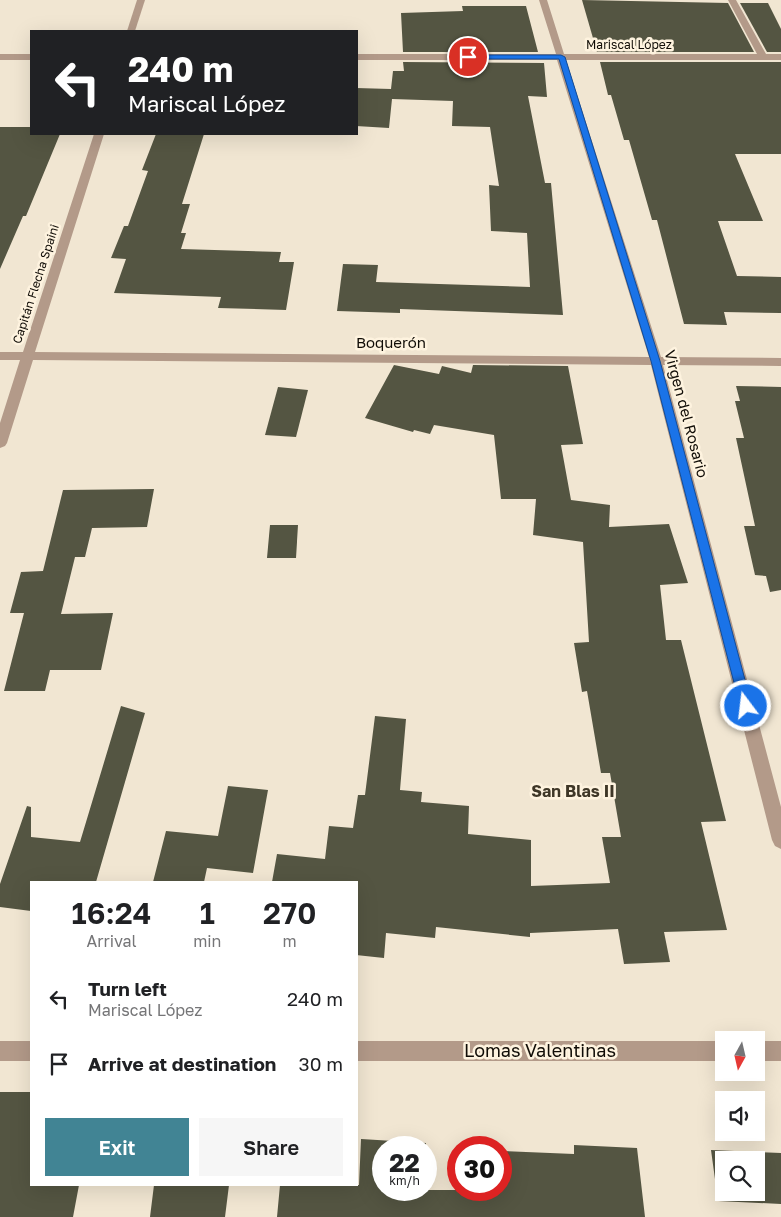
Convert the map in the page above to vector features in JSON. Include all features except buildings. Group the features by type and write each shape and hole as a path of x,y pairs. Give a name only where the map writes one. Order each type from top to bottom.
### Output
{"street":[{"path":"131,30 141,0"},
{"name":"Virgen del Rosario","path":"544,0 656,361 781,840"},
{"path":"732,0 763,57"},
{"path":"0,57 30,57"},
{"name":"Mariscal López","path":"358,57 781,57"},
{"name":"Capitán Flecha Spaini","path":"0,443 99,135"},
{"name":"Boquerón","path":"0,356 781,362"},
{"path":"0,1051 30,1051"},
{"name":"Lomas Valentinas","path":"358,1051 715,1051"},
{"path":"765,1052 781,1052"}],"district":[{"name":"San Blas II","path":"573,791"}],"route":[{"path":"468,57 561,57 656,361 746,706"}]}
